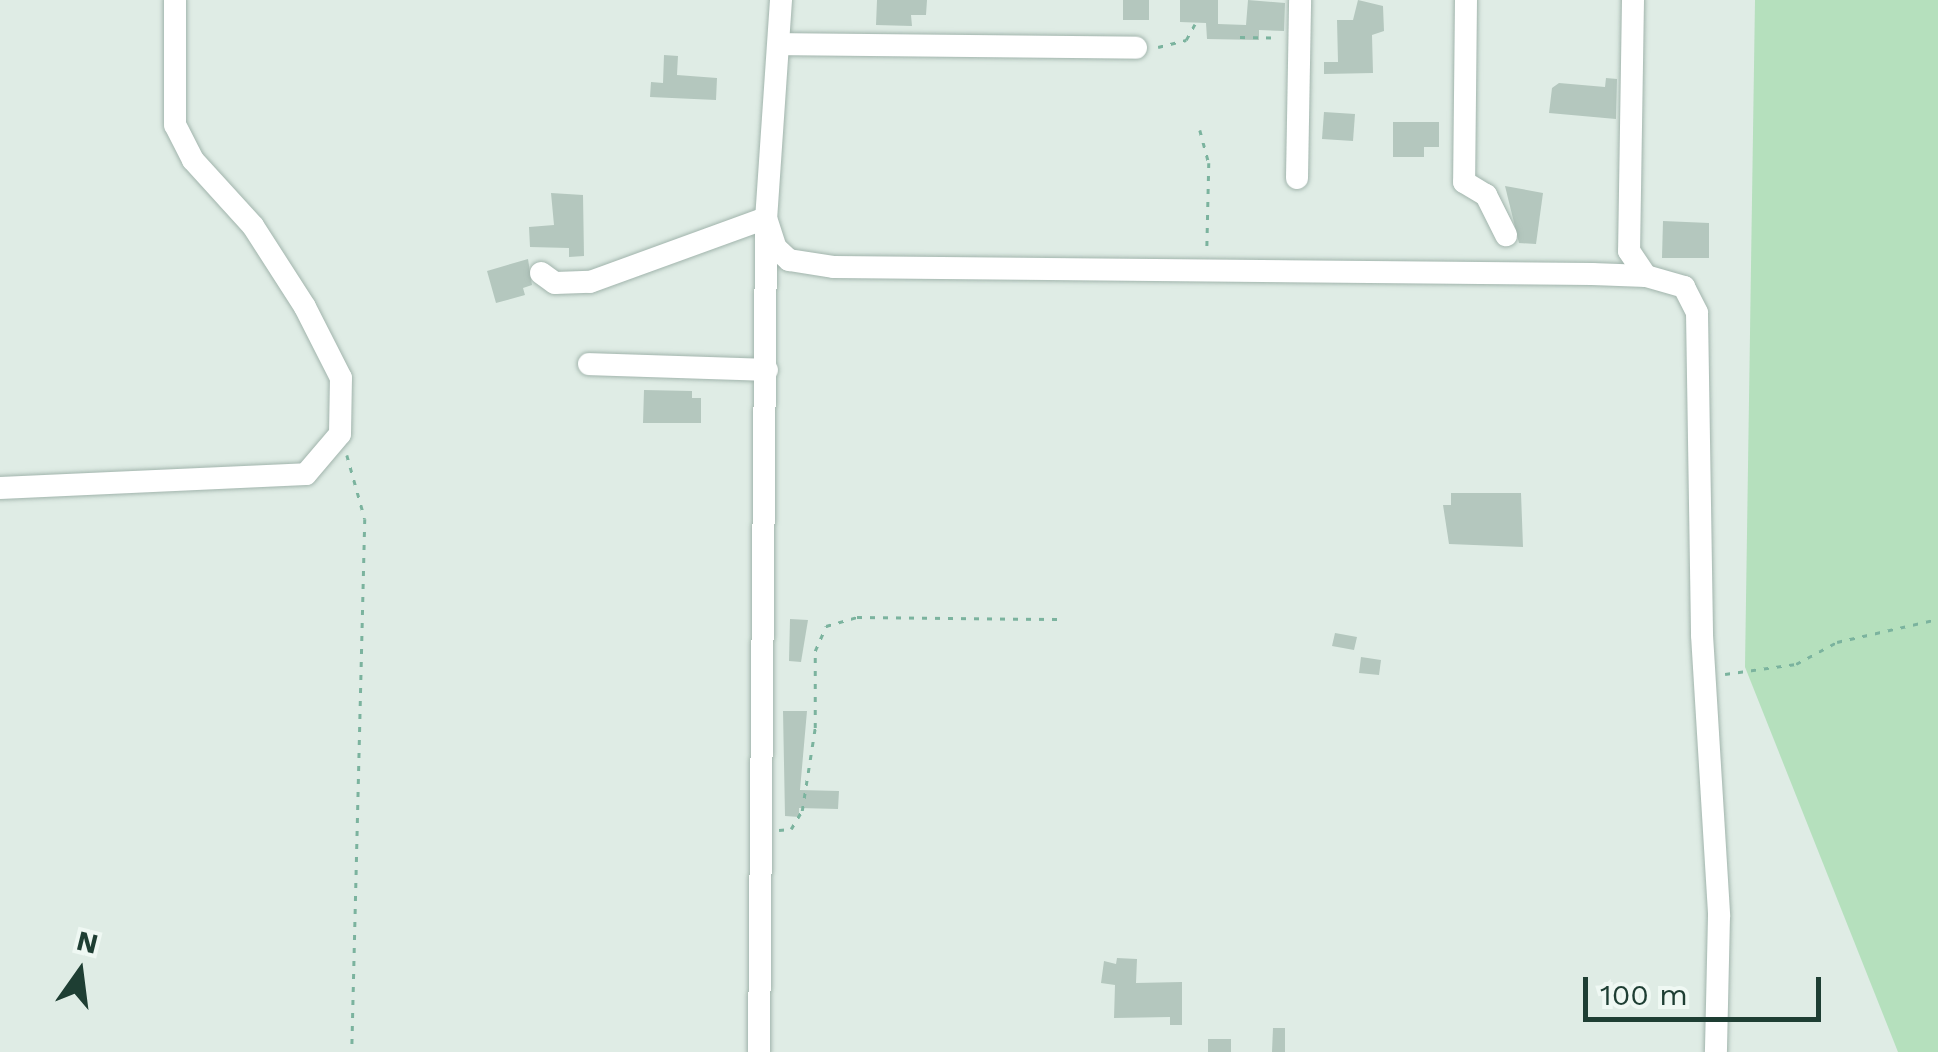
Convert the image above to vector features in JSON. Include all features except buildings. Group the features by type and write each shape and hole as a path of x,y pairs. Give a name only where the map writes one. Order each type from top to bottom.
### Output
{"street":[{"path":"0,488 306,474 340,434 341,378 304,308 252,226 194,160 174,125 175,0"},
{"path":"759,1052 766,218 772,72 780,44 780,0"},
{"path":"1297,178 1300,0"},
{"path":"1466,0 1464,182 1486,195 1506,234"},
{"path":"1633,0 1629,251 1646,276"},
{"path":"780,44 1136,48"},
{"path":"766,218 776,248 802,264 1646,276 1684,287 1697,313 1719,916 1716,1052"},
{"path":"540,273 554,283 590,282 766,218"},
{"path":"588,364 766,370"}],"path":[{"path":"1136,48 1178,44 1195,24"},
{"path":"1240,38 1301,38"},
{"path":"1200,130 1209,163 1208,268"},
{"path":"340,434 365,519 352,1052"},
{"path":"762,830 792,829 802,811 816,728 816,651 826,626 856,617 1060,619"},
{"path":"1708,674 1761,673 1838,642 1938,619"}],"green space":[{"path":"1755,0 1938,0 1938,1052 1898,1052 1745,667"}]}
